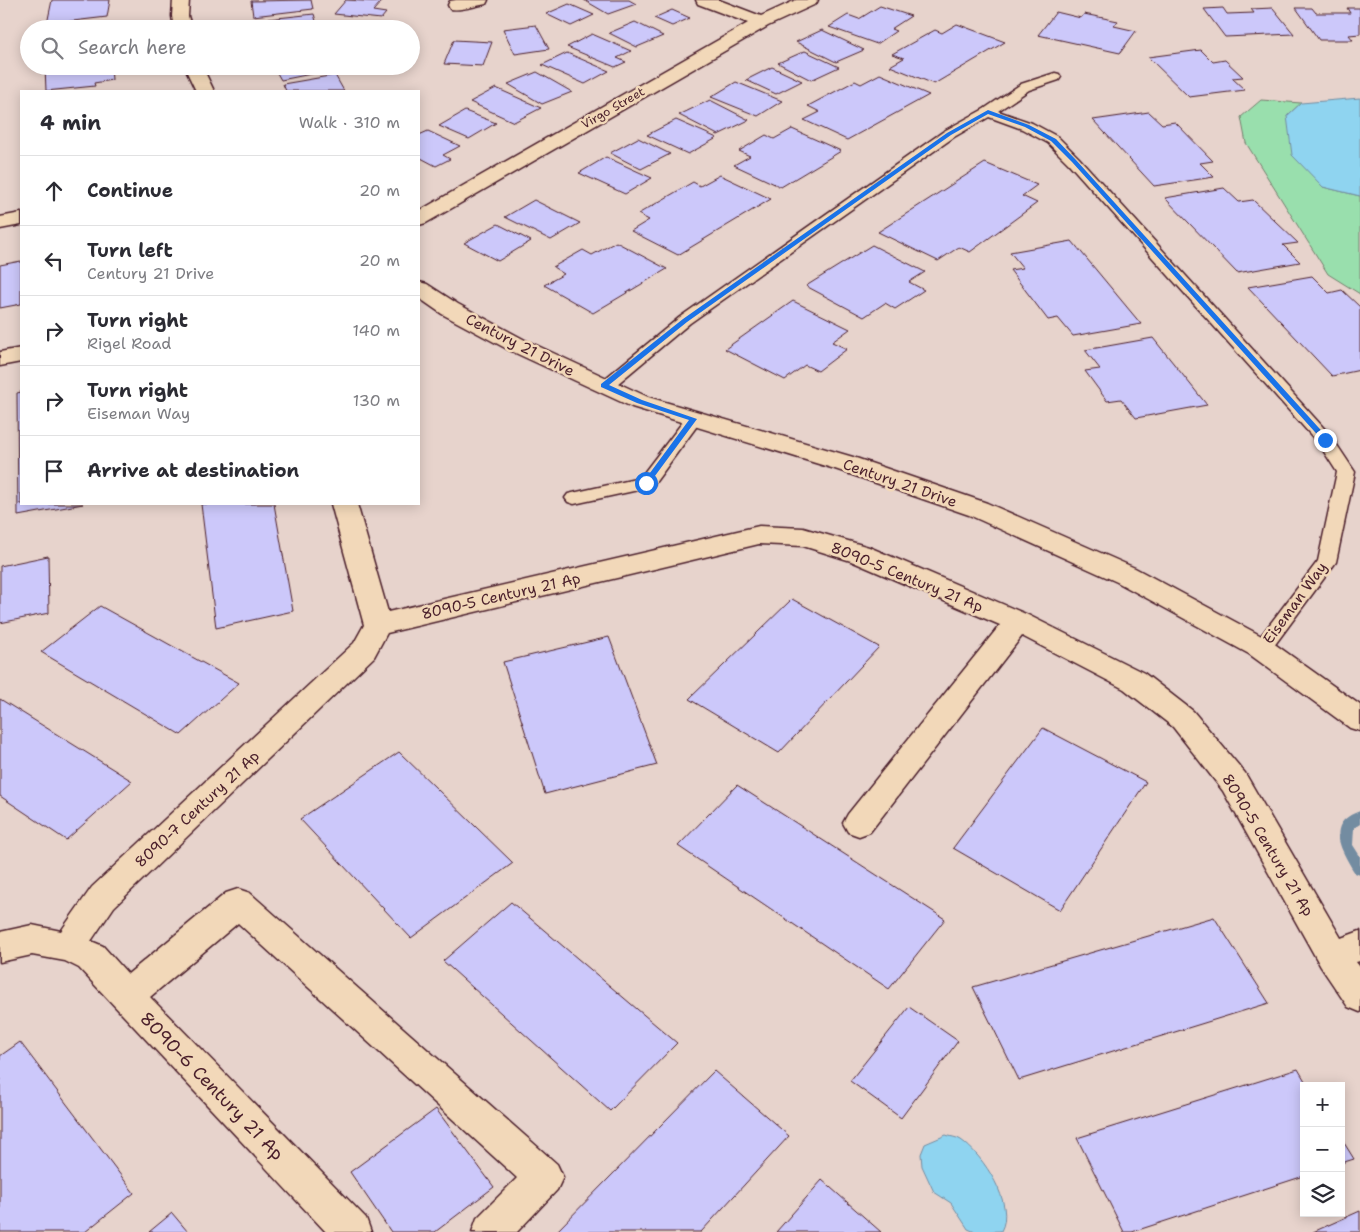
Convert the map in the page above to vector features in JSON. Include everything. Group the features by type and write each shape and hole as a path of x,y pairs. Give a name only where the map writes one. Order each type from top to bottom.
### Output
{"street":[{"path":"181,0 181,20"},
{"path":"456,5 480,0"},
{"path":"704,0 762,22"},
{"name":"Virgo Street","path":"420,218 762,22 810,0"},
{"path":"198,75 205,90"},
{"path":"0,223 20,219"},
{"name":"Century 21 Drive","path":"420,290 450,309 518,345 640,402 844,464 978,510 1126,575 1261,649 1360,720"},
{"path":"0,359 20,355"},
{"path":"344,505 378,625"},
{"name":"8090-5 Century 21 Ap","path":"378,625 759,535 803,537 860,554 1018,622 1134,681 1183,719 1234,782 1347,951 1360,996"},
{"path":"860,823 1018,622"},
{"name":"8090-7 Century 21 Ap","path":"69,947 103,897 364,650 378,625"},
{"path":"126,996 238,903 544,1177 491,1232"},
{"path":"0,947 32,940 69,947"},
{"name":"8090-6 Century 21 Ap","path":"69,947 91,957 352,1232"}],"lane":[{"path":"604,386 701,309 949,134 988,112 1025,87 1055,78"},
{"name":"Eiseman Way","path":"988,112 1027,126 1054,140 1325,440 1346,472 1327,562 1261,649"},
{"path":"574,498 646,483 694,419"}],"green space":[{"path":"1261,100 1301,103 1287,116 1323,187 1360,196 1360,294 1328,274 1246,143 1241,117"}],"water":[{"path":"1360,98 1360,196 1323,187 1292,155 1287,116 1301,103"},
{"path":"946,1135 959,1139 970,1147 995,1181 1004,1208 1004,1220 1001,1231 975,1232 968,1229 951,1203 934,1192 922,1166 921,1154 925,1144"}],"building":[{"path":"52,0 110,0 107,17 81,20 48,20"},
{"path":"311,0 313,9 253,16 251,1"},
{"path":"346,0 381,2 373,11 386,13 381,19 334,14"},
{"path":"584,0 629,0 636,4 608,14"},
{"path":"569,4 594,15 571,26 546,14"},
{"path":"880,6 911,16 891,29 896,31 877,44 829,27 848,15 859,19"},
{"path":"1223,8 1227,14 1254,13 1251,9 1273,8 1294,34 1225,37 1204,9"},
{"path":"1296,8 1312,8 1316,13 1350,13 1347,8 1360,8 1360,34 1349,35 1353,40 1319,40"},
{"path":"672,10 690,18 672,26 654,18"},
{"path":"1056,12 1081,18 1084,14 1118,21 1114,26 1136,31 1120,53 1038,35"},
{"path":"314,14 316,20 259,20"},
{"path":"635,22 663,36 637,47 609,33"},
{"path":"957,24 1005,42 934,84 890,66 904,58 892,54 935,30 942,33"},
{"path":"536,25 549,49 515,54 503,29"},
{"path":"822,30 864,50 836,62 796,42"},
{"path":"592,34 631,51 617,58 626,62 615,67 567,47"},
{"path":"454,40 492,42 483,66 444,64"},
{"path":"1201,50 1213,62 1225,60 1243,77 1232,78 1245,90 1189,97 1148,57"},
{"path":"805,51 839,67 811,80 778,63"},
{"path":"567,53 609,71 585,84 542,65"},
{"path":"772,67 802,81 776,94 746,80"},
{"path":"537,72 572,92 542,104 508,84"},
{"path":"880,74 929,95 847,140 804,120 820,112 808,106 855,81 861,84"},
{"path":"45,75 112,75 112,80 94,83 95,86 46,90"},
{"path":"278,75 306,75 281,80"},
{"path":"335,75 343,90 286,90 283,84"},
{"path":"736,82 782,101 758,116 711,97"},
{"path":"496,88 541,108 514,122 470,102"},
{"path":"710,100 749,120 718,135 679,115"},
{"path":"465,111 496,123 469,139 439,126"},
{"path":"1149,112 1162,124 1175,122 1213,161 1200,163 1214,177 1154,186 1093,120"},
{"path":"676,120 717,138 688,154 647,135"},
{"path":"792,129 841,151 781,187 734,165 750,156 739,151 766,135 774,139"},
{"path":"428,131 460,146 443,155 450,159 436,166 420,158 420,135"},
{"path":"638,138 670,154 641,169 610,153"},
{"path":"606,157 652,178 625,194 579,173"},
{"path":"985,163 1037,185 1022,196 1037,203 970,252 959,247 938,261 878,232"},
{"path":"720,175 771,199 678,255 631,231 649,220 638,214 693,182 700,186"},
{"path":"1224,188 1239,202 1253,200 1298,243 1283,245 1300,262 1237,273 1165,198"},
{"path":"534,200 580,223 551,240 505,217"},
{"path":"498,224 531,241 498,261 464,243"},
{"path":"1072,241 1141,324 1073,336 1058,318 1048,320 1010,270 1023,268 1010,252"},
{"path":"616,242 667,269 593,313 544,285 564,274 553,267 583,250 592,255"},
{"path":"872,245 925,272 909,282 924,290 895,309 885,303 864,317 806,286"},
{"path":"20,261 20,304 0,308 0,265"},
{"path":"1312,276 1329,293 1342,290 1360,307 1360,370 1332,376 1248,287"},
{"path":"793,301 850,329 832,342 847,349 818,371 805,365 785,380 725,349"},
{"path":"1153,338 1207,405 1136,418 1121,399 1107,401 1085,371 1100,369 1085,350"},
{"path":"20,392 20,505 78,505 18,516 17,393"},
{"path":"201,505 274,505 293,611 216,628"},
{"path":"48,556 49,613 0,623 0,566"},
{"path":"792,599 879,647 779,753 689,699"},
{"path":"100,606 239,683 181,735 41,652"},
{"path":"609,637 657,765 545,794 503,662"},
{"path":"0,699 132,781 66,840 0,796"},
{"path":"1043,728 1146,782 1060,910 953,848"},
{"path":"399,752 513,863 411,938 300,819"},
{"path":"737,785 945,919 889,989 678,846"},
{"path":"511,902 677,1043 610,1111 443,961"},
{"path":"1214,917 1269,1003 1019,1080 973,987"},
{"path":"909,1007 958,1041 901,1118 850,1081"},
{"path":"20,1042 134,1193 85,1232 0,1232 0,1056"},
{"path":"1298,1069 1306,1082 1300,1082 1300,1177 1132,1232 1124,1232 1077,1138"},
{"path":"714,1071 789,1136 701,1232 556,1232"},
{"path":"436,1109 494,1187 435,1232 391,1232 350,1172"},
{"path":"1345,1144 1354,1159 1345,1162"},
{"path":"822,1180 881,1232 776,1232"},
{"path":"1360,1211 1360,1232 1313,1232"},
{"path":"172,1213 188,1232 149,1232"}],"waterway":[{"path":"1360,817 1347,825 1346,846 1360,869"}],"route":[{"path":"646,483 694,419 640,402 604,386 685,320 949,134 988,112 1027,126 1054,140 1325,440"}]}
